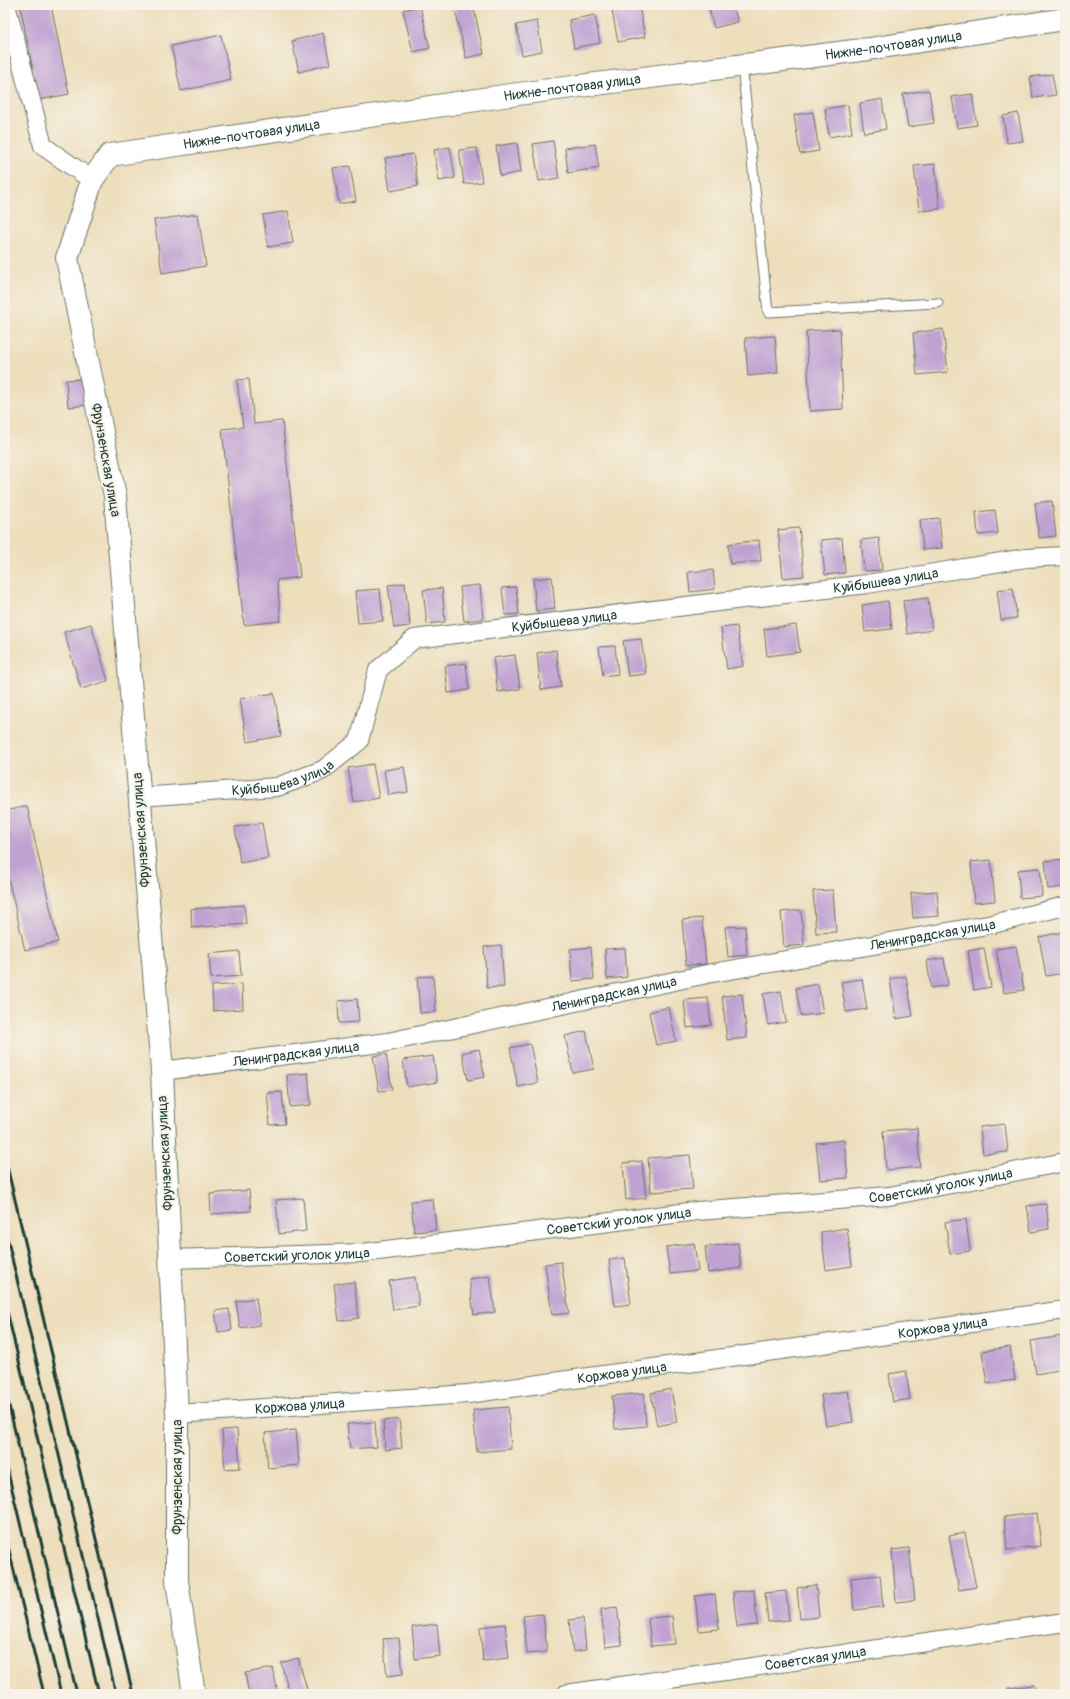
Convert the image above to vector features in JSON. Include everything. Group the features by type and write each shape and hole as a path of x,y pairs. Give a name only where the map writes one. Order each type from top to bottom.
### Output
{"street":[{"path":"6,5 42,146 92,180"},
{"name":"Нижне-почтовая улица","path":"92,180 110,155 510,95 869,49 1065,19"},
{"name":"Фрунзенская улица","path":"92,180 67,258 116,496 162,1071 177,1414 177,1581 194,1694"},
{"name":"Куйбышева улица","path":"139,797 277,786 323,770 359,741 378,670 414,638 867,584 1026,558 1065,556"},
{"name":"Ленинградская улица","path":"162,1071 388,1042 707,974 993,924 1065,906"},
{"name":"Советский уголок улица","path":"170,1260 362,1253 697,1211 889,1196 1065,1162"},
{"name":"Коржова улица","path":"177,1414 468,1394 1065,1310"},
{"name":"Советская улица","path":"566,1694 1065,1622"}],"lane":[{"path":"742,66 768,312 938,303"}],"building":[{"path":"20,5 51,5 69,94 39,100"},
{"path":"454,5 473,5 484,54 466,58"},
{"path":"611,5 639,5 645,37 618,42"},
{"path":"708,5 733,5 738,22 714,28"},
{"path":"925,5 942,5 942,6 926,9"},
{"path":"420,6 430,48 413,52 403,10"},
{"path":"595,15 600,43 574,48 569,20"},
{"path":"537,21 542,51 522,55 516,25"},
{"path":"323,33 330,64 299,72 292,41"},
{"path":"221,35 231,80 181,91 171,46"},
{"path":"1052,74 1056,95 1033,98 1030,77"},
{"path":"929,90 934,123 908,127 903,94"},
{"path":"972,94 977,125 957,128 952,97"},
{"path":"882,99 886,129 864,133 860,103"},
{"path":"848,105 852,133 829,137 825,109"},
{"path":"813,112 819,151 800,154 794,115"},
{"path":"1018,113 1023,141 1007,143 1003,116"},
{"path":"553,141 559,178 539,181 533,144"},
{"path":"517,143 521,172 500,176 496,146"},
{"path":"595,144 599,168 568,173 565,148"},
{"path":"450,147 455,178 439,181 434,150"},
{"path":"477,148 482,182 464,184 459,150"},
{"path":"413,154 418,186 390,191 385,158"},
{"path":"935,164 940,209 919,211 914,166"},
{"path":"350,166 356,201 339,204 333,168"},
{"path":"288,211 293,243 268,247 263,215"},
{"path":"198,214 206,266 162,273 154,220"},
{"path":"840,329 843,409 810,411 806,331"},
{"path":"943,329 948,372 917,375 913,333"},
{"path":"775,336 778,373 748,376 745,338"},
{"path":"85,379 87,405 68,407 66,380"},
{"path":"249,379 254,424 282,421 300,577 277,580 281,621 244,625 222,429 243,427 237,380"},
{"path":"1052,501 1056,536 1039,538 1035,503"},
{"path":"995,510 998,533 978,535 976,512"},
{"path":"939,518 942,548 923,550 920,520"},
{"path":"799,528 804,576 783,578 778,530"},
{"path":"842,538 845,573 825,575 821,540"},
{"path":"879,538 882,570 864,571 861,540"},
{"path":"759,540 761,561 730,564 728,544"},
{"path":"713,570 715,589 690,592 688,572"},
{"path":"552,577 555,609 536,611 533,579"},
{"path":"405,583 410,626 394,628 388,585"},
{"path":"480,585 483,619 464,621 460,587"},
{"path":"516,587 519,614 505,615 502,588"},
{"path":"442,588 445,622 427,624 423,590"},
{"path":"1013,588 1017,618 1001,620 997,590"},
{"path":"380,589 383,621 358,623 355,591"},
{"path":"928,598 932,630 907,634 903,601"},
{"path":"888,601 892,629 865,632 862,605"},
{"path":"91,624 108,681 81,689 64,632"},
{"path":"796,625 800,652 767,656 764,629"},
{"path":"737,626 743,666 727,669 721,628"},
{"path":"641,639 646,674 628,676 623,641"},
{"path":"615,646 618,674 603,676 599,647"},
{"path":"556,650 561,687 541,690 537,653"},
{"path":"515,655 520,689 498,692 493,658"},
{"path":"466,663 469,690 448,693 445,666"},
{"path":"274,693 281,736 247,742 240,699"},
{"path":"373,764 379,798 354,802 348,768"},
{"path":"404,767 408,792 388,795 384,770"},
{"path":"27,806 58,942 25,950 5,865 5,811"},
{"path":"262,823 268,858 240,863 235,827"},
{"path":"1065,859 1065,887 1048,889 1045,861"},
{"path":"991,860 995,901 974,903 971,862"},
{"path":"1040,868 1042,896 1020,898 1018,870"},
{"path":"833,890 836,932 816,933 813,891"},
{"path":"937,891 939,916 913,918 911,893"},
{"path":"244,905 246,924 192,928 191,909"},
{"path":"801,910 804,945 784,947 781,912"},
{"path":"702,918 706,964 686,965 682,920"},
{"path":"745,926 747,955 728,957 725,927"},
{"path":"1063,932 1065,946 1065,973 1046,976 1039,937"},
{"path":"501,945 504,987 487,988 484,947"},
{"path":"1016,946 1024,990 1004,993 996,949"},
{"path":"591,947 594,979 572,981 570,949"},
{"path":"625,948 627,977 607,979 605,949"},
{"path":"984,948 991,987 974,990 968,951"},
{"path":"239,951 241,976 211,978 209,954"},
{"path":"944,958 948,985 931,988 927,961"},
{"path":"433,976 436,1012 420,1013 417,977"},
{"path":"906,976 913,1016 896,1019 890,979"},
{"path":"862,979 867,1009 846,1012 841,982"},
{"path":"242,984 243,1009 213,1011 212,986"},
{"path":"818,984 823,1013 801,1016 796,988"},
{"path":"781,991 786,1022 768,1025 763,994"},
{"path":"742,994 747,1038 727,1040 722,996"},
{"path":"708,998 711,1025 687,1028 684,1000"},
{"path":"357,999 359,1022 339,1023 338,1001"},
{"path":"669,1007 676,1041 656,1045 649,1012"},
{"path":"586,1031 594,1069 573,1073 565,1036"},
{"path":"530,1044 538,1083 518,1087 510,1048"},
{"path":"479,1049 485,1077 468,1080 462,1053"},
{"path":"386,1054 392,1090 379,1091 373,1056"},
{"path":"433,1056 437,1082 407,1087 403,1060"},
{"path":"308,1073 311,1105 290,1107 287,1075"},
{"path":"282,1092 285,1124 270,1125 267,1093"},
{"path":"1005,1124 1008,1152 983,1154 980,1127"},
{"path":"917,1128 920,1167 886,1170 883,1131"},
{"path":"844,1140 848,1178 820,1180 816,1143"},
{"path":"690,1155 693,1189 651,1192 648,1158"},
{"path":"642,1161 646,1198 626,1200 623,1163"},
{"path":"249,1190 251,1211 211,1214 210,1194"},
{"path":"303,1198 306,1231 279,1234 276,1200"},
{"path":"433,1199 436,1230 414,1232 411,1201"},
{"path":"1046,1204 1049,1229 1031,1232 1027,1206"},
{"path":"966,1219 970,1251 950,1254 945,1222"},
{"path":"847,1228 852,1266 826,1270 821,1232"},
{"path":"694,1243 698,1271 670,1274 666,1247"},
{"path":"738,1243 741,1268 708,1273 705,1247"},
{"path":"625,1258 631,1304 615,1306 609,1260"},
{"path":"561,1262 569,1313 552,1315 545,1264"},
{"path":"490,1276 495,1312 474,1315 469,1279"},
{"path":"415,1277 419,1306 393,1310 389,1281"},
{"path":"354,1282 359,1318 339,1321 334,1284"},
{"path":"256,1298 260,1325 240,1328 236,1301"},
{"path":"229,1309 232,1330 218,1332 215,1311"},
{"path":"1062,1336 1065,1369 1036,1374 1031,1341"},
{"path":"1010,1347 1015,1380 987,1384 982,1351"},
{"path":"906,1371 910,1399 893,1402 889,1374"},
{"path":"671,1389 677,1422 657,1426 651,1393"},
{"path":"848,1391 853,1422 826,1426 821,1395"},
{"path":"644,1393 646,1426 615,1429 612,1396"},
{"path":"508,1407 511,1449 477,1452 473,1410"},
{"path":"399,1419 402,1448 385,1450 383,1421"},
{"path":"375,1422 377,1447 350,1449 347,1424"},
{"path":"237,1429 240,1468 225,1469 222,1430"},
{"path":"296,1430 299,1465 268,1468 265,1433"},
{"path":"1037,1513 1041,1546 1007,1550 1004,1517"},
{"path":"965,1533 976,1587 959,1590 949,1536"},
{"path":"909,1548 915,1600 896,1602 892,1550"},
{"path":"880,1575 883,1607 854,1610 851,1578"},
{"path":"816,1585 819,1617 800,1619 797,1588"},
{"path":"754,1590 757,1625 737,1627 733,1592"},
{"path":"786,1591 789,1620 768,1622 765,1593"},
{"path":"715,1594 719,1629 699,1631 695,1596"},
{"path":"617,1607 622,1645 605,1647 601,1609"},
{"path":"543,1614 547,1652 527,1654 523,1616"},
{"path":"672,1616 675,1644 651,1646 648,1618"},
{"path":"583,1618 586,1650 573,1652 569,1620"},
{"path":"437,1624 440,1656 415,1659 412,1627"},
{"path":"505,1624 509,1658 483,1661 480,1627"},
{"path":"399,1638 403,1674 387,1676 383,1639"},
{"path":"298,1658 307,1689 290,1694 281,1663"},
{"path":"273,1668 278,1694 249,1694 245,1673"},
{"path":"1034,1685 1036,1694 1009,1694 1008,1688"}],"railway":[{"path":"5,1158 133,1694"},
{"path":"5,1229 116,1694"},
{"path":"5,1303 99,1694"},
{"path":"5,1389 77,1694"},
{"path":"5,1460 61,1694"},
{"path":"5,1534 44,1694"}]}
